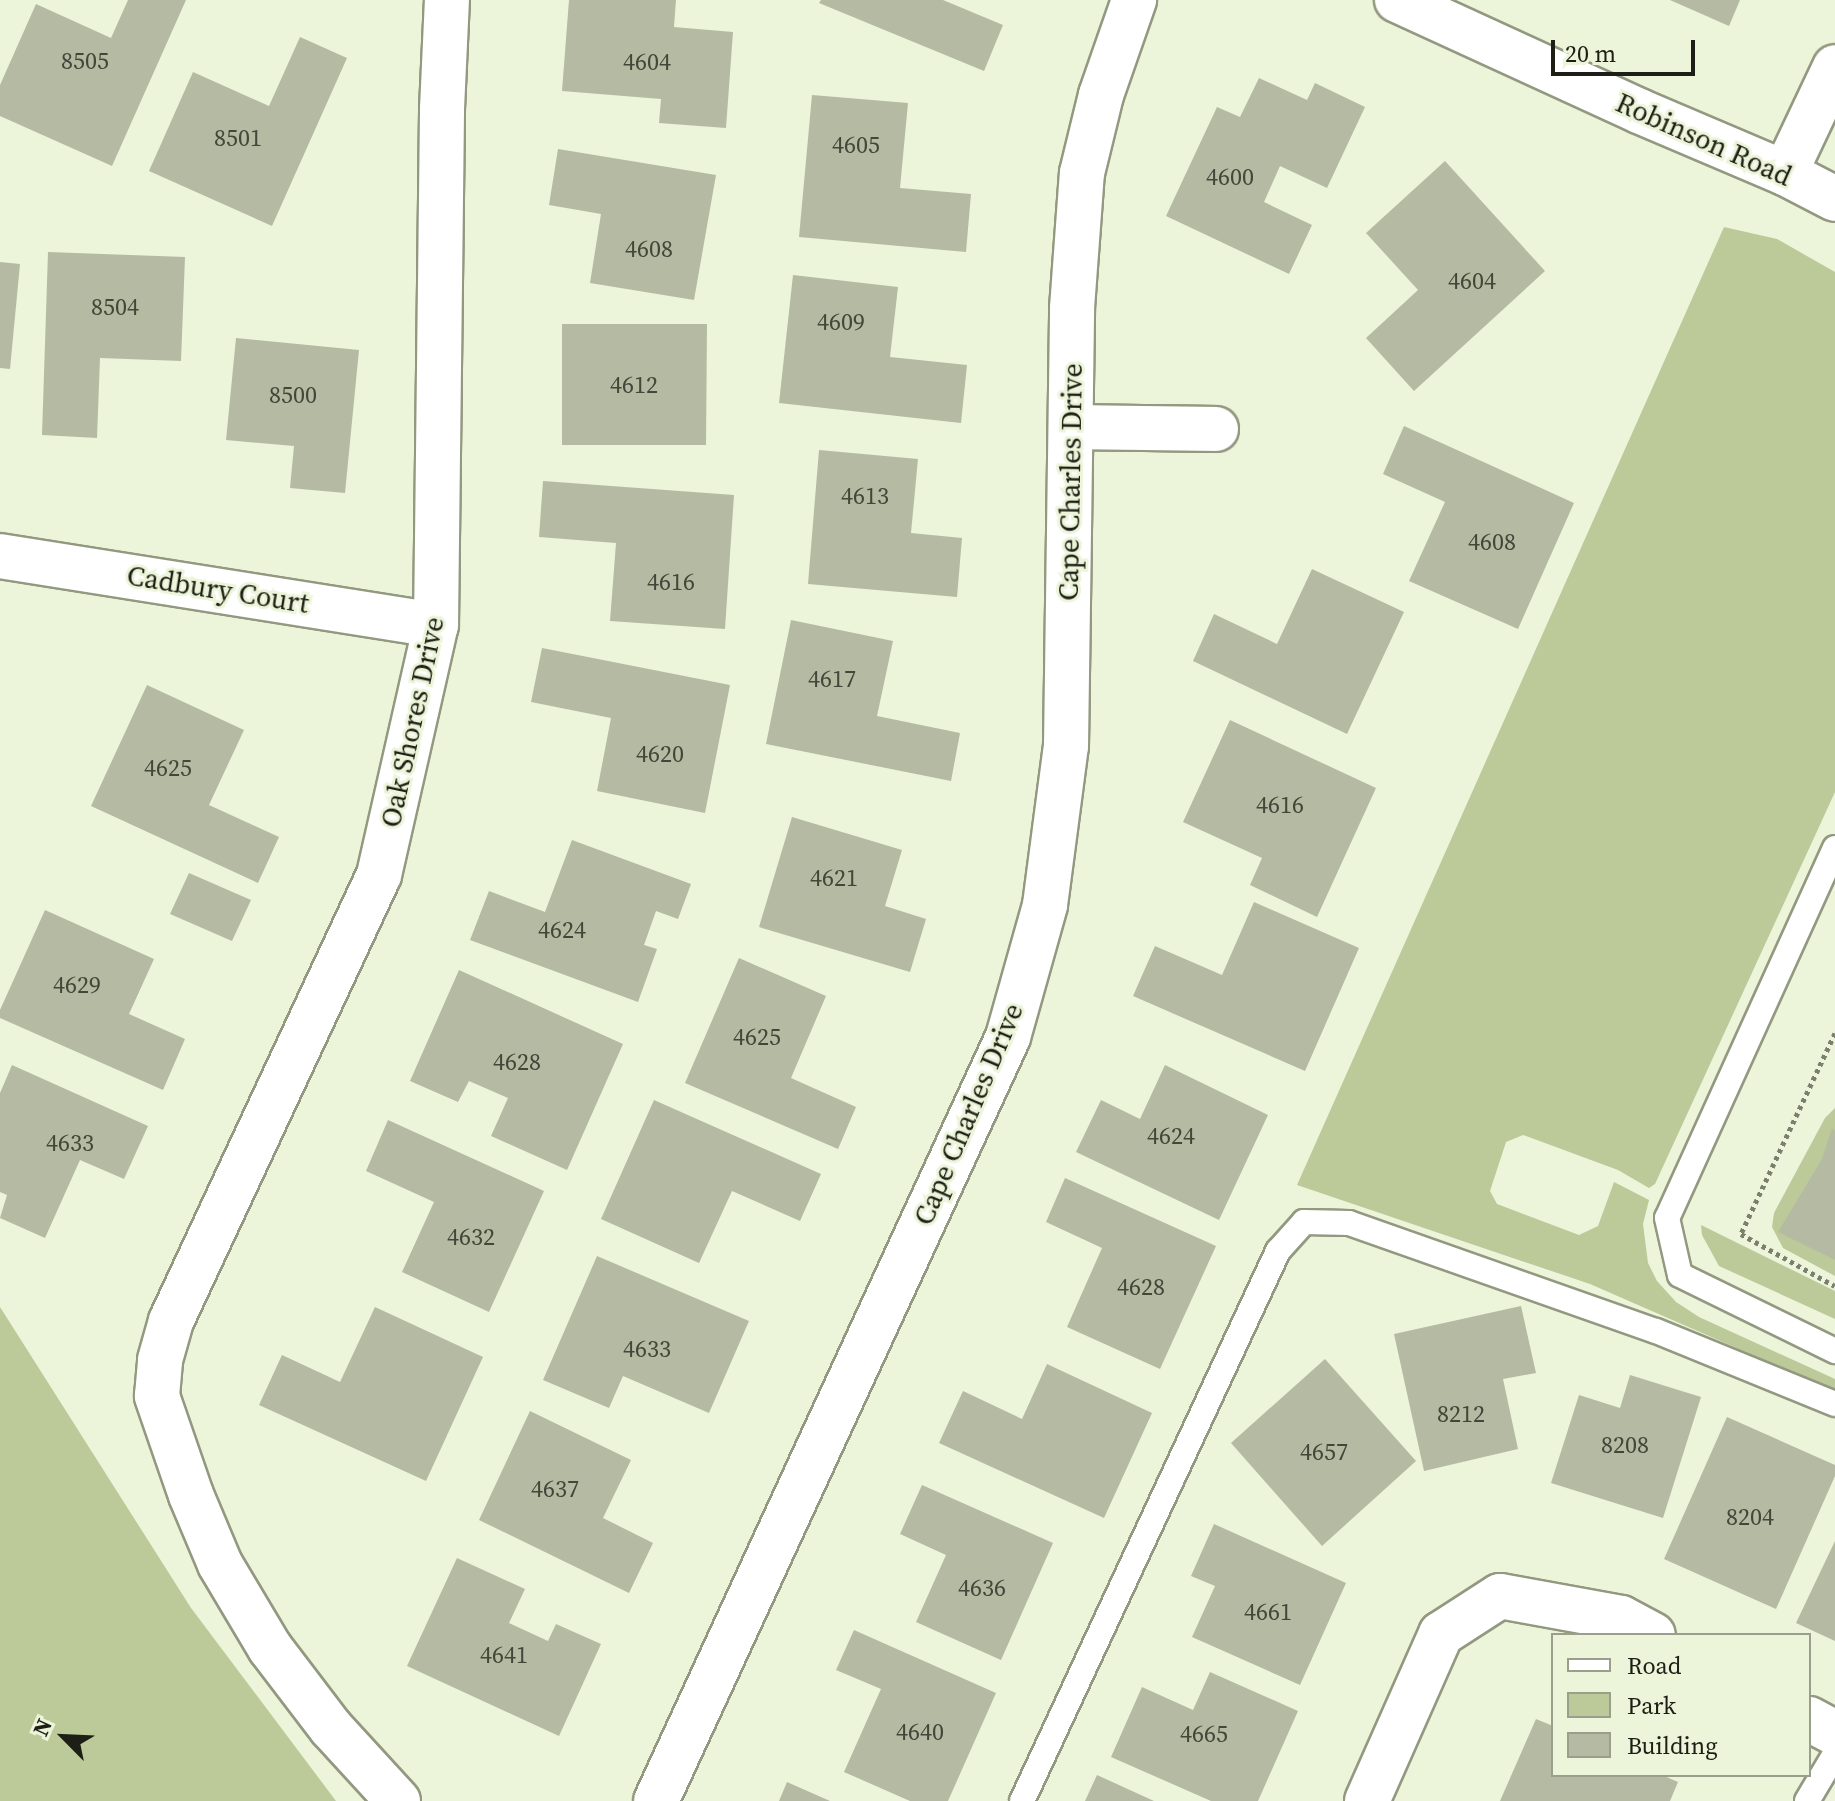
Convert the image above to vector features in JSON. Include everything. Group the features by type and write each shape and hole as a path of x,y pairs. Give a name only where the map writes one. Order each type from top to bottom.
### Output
{"street":[{"name":"Oak Shores Drive","path":"398,1801 331,1728 270,1648 220,1564 191,1495 157,1396 160,1360 171,1321 379,875 436,625 442,109 447,0"},
{"name":"Cape Charles Drive","path":"656,1801 1008,1037 1045,905 1066,746 1072,308 1082,173 1101,95 1134,0"},
{"name":"Robinson Road","path":"1397,0 1639,111 1785,173 1835,199"},
{"path":"1785,173 1835,67"},
{"path":"1071,427 1216,429"},
{"name":"Cadbury Court","path":"0,556 436,625"},
{"path":"1367,1801 1441,1634 1500,1596 1621,1618 1649,1633"},
{"path":"1811,1720 1835,1733"}],"lane":[{"path":"1835,848 1667,1218 1680,1275 1835,1351"},
{"path":"1022,1801 1278,1251 1304,1222 1349,1223 1364,1228 1656,1331 1835,1404"},
{"path":"1807,1801 1835,1754"}],"path":[{"path":"1835,1033 1741,1234 1835,1286"}],"green space":[{"path":"1724,227 1777,239 1835,272 1835,792 1655,1184 1649,1188 1618,1170 1523,1135 1506,1142 1490,1191 1497,1204 1579,1235 1598,1226 1614,1182 1649,1200 1643,1224 1648,1263 1657,1281 1676,1302 1699,1317 1835,1379 1835,1391 1590,1284 1297,1185"},
{"path":"1835,1108 1835,1276 1783,1248 1772,1227 1774,1213 1825,1118"},
{"path":"1701,1225 1835,1291 1835,1319 1719,1266 1702,1235"},
{"path":"0,1307 191,1608 336,1801 0,1801"}],"building":[{"path":"128,0 186,0 112,166 0,116 0,85 36,4 111,38"},
{"path":"569,0 676,0 674,27 733,32 726,128 659,123 661,99 562,91"},
{"path":"821,0 943,0 1003,25 984,71 819,3"},
{"path":"1670,0 1740,0 1729,26"},
{"path":"300,37 347,58 272,226 149,171 193,72 269,106"},
{"path":"1259,78 1307,100 1315,83 1365,107 1327,188 1280,166 1264,202 1312,225 1289,274 1166,216 1217,107 1240,117"},
{"path":"812,95 908,103 900,188 971,194 966,252 799,237"},
{"path":"558,149 716,175 694,300 590,283 601,214 549,205"},
{"path":"1445,161 1545,271 1414,391 1366,338 1418,290 1366,233"},
{"path":"48,252 185,257 181,361 100,358 97,438 42,435"},
{"path":"0,262 20,264 10,369 0,368"},
{"path":"793,275 898,287 890,357 967,365 961,423 779,403"},
{"path":"562,324 707,324 706,445 562,445"},
{"path":"236,338 359,350 345,493 290,488 294,446 226,440"},
{"path":"1404,426 1574,503 1518,629 1409,581 1445,502 1383,474"},
{"path":"819,450 918,459 911,533 962,538 957,597 808,584"},
{"path":"543,481 734,495 725,629 610,621 616,543 539,537"},
{"path":"1312,569 1404,612 1347,734 1193,661 1214,614 1277,644"},
{"path":"791,620 893,641 877,716 960,733 951,781 766,744"},
{"path":"542,648 730,685 705,813 597,791 611,718 531,702"},
{"path":"147,685 244,730 209,805 279,837 258,883 91,806"},
{"path":"1230,720 1376,788 1317,917 1250,885 1262,858 1183,822"},
{"path":"792,817 902,850 885,906 926,919 910,972 759,927"},
{"path":"572,840 691,884 678,919 656,911 644,945 657,949 638,1002 470,940 489,891 545,912"},
{"path":"189,873 251,900 232,941 170,914"},
{"path":"1254,902 1359,948 1305,1071 1133,996 1155,946 1222,975"},
{"path":"45,910 154,959 129,1014 185,1039 163,1090 0,1018 0,1010"},
{"path":"739,958 826,996 791,1078 856,1107 838,1149 685,1083"},
{"path":"459,970 623,1044 567,1170 491,1136 508,1098 469,1081 458,1102 410,1081"},
{"path":"12,1065 148,1126 124,1179 80,1160 45,1238 0,1218 7,1195 0,1192 0,1093"},
{"path":"1165,1065 1268,1115 1219,1220 1076,1152 1101,1100 1140,1119"},
{"path":"654,1100 821,1174 800,1221 732,1191 699,1263 601,1219"},
{"path":"388,1120 544,1191 489,1312 402,1272 434,1202 366,1171"},
{"path":"1832,1128 1835,1131 1835,1260 1778,1232 1822,1159"},
{"path":"1065,1178 1216,1246 1160,1369 1067,1327 1102,1248 1046,1222"},
{"path":"597,1256 749,1321 709,1413 623,1376 609,1408 543,1380"},
{"path":"1521,1306 1536,1373 1503,1379 1518,1449 1424,1471 1394,1334"},
{"path":"375,1307 483,1357 426,1481 259,1405 282,1355 340,1382"},
{"path":"1325,1359 1416,1461 1322,1546 1231,1443"},
{"path":"1047,1364 1152,1413 1104,1518 939,1443 963,1391 1022,1419"},
{"path":"1630,1375 1701,1397 1663,1518 1551,1483 1579,1395 1620,1408"},
{"path":"530,1411 631,1460 603,1518 653,1543 629,1593 479,1520"},
{"path":"1727,1417 1835,1465 1835,1476 1776,1609 1664,1559"},
{"path":"922,1485 1053,1543 1001,1660 916,1622 946,1555 900,1534"},
{"path":"1214,1524 1346,1583 1300,1685 1192,1637 1215,1586 1191,1576"},
{"path":"1835,1541 1835,1641 1796,1623"},
{"path":"457,1558 525,1589 509,1623 548,1641 556,1624 601,1644 559,1736 407,1666"},
{"path":"854,1630 996,1693 948,1801 910,1801 844,1772 881,1689 836,1670"},
{"path":"1210,1672 1298,1711 1258,1801 1211,1801 1111,1757 1142,1687 1193,1710"},
{"path":"1536,1719 1551,1725 1551,1777 1667,1777 1678,1782 1670,1801 1500,1801"},
{"path":"1097,1775 1154,1801 1085,1801"},
{"path":"787,1782 830,1801 779,1801"}]}
